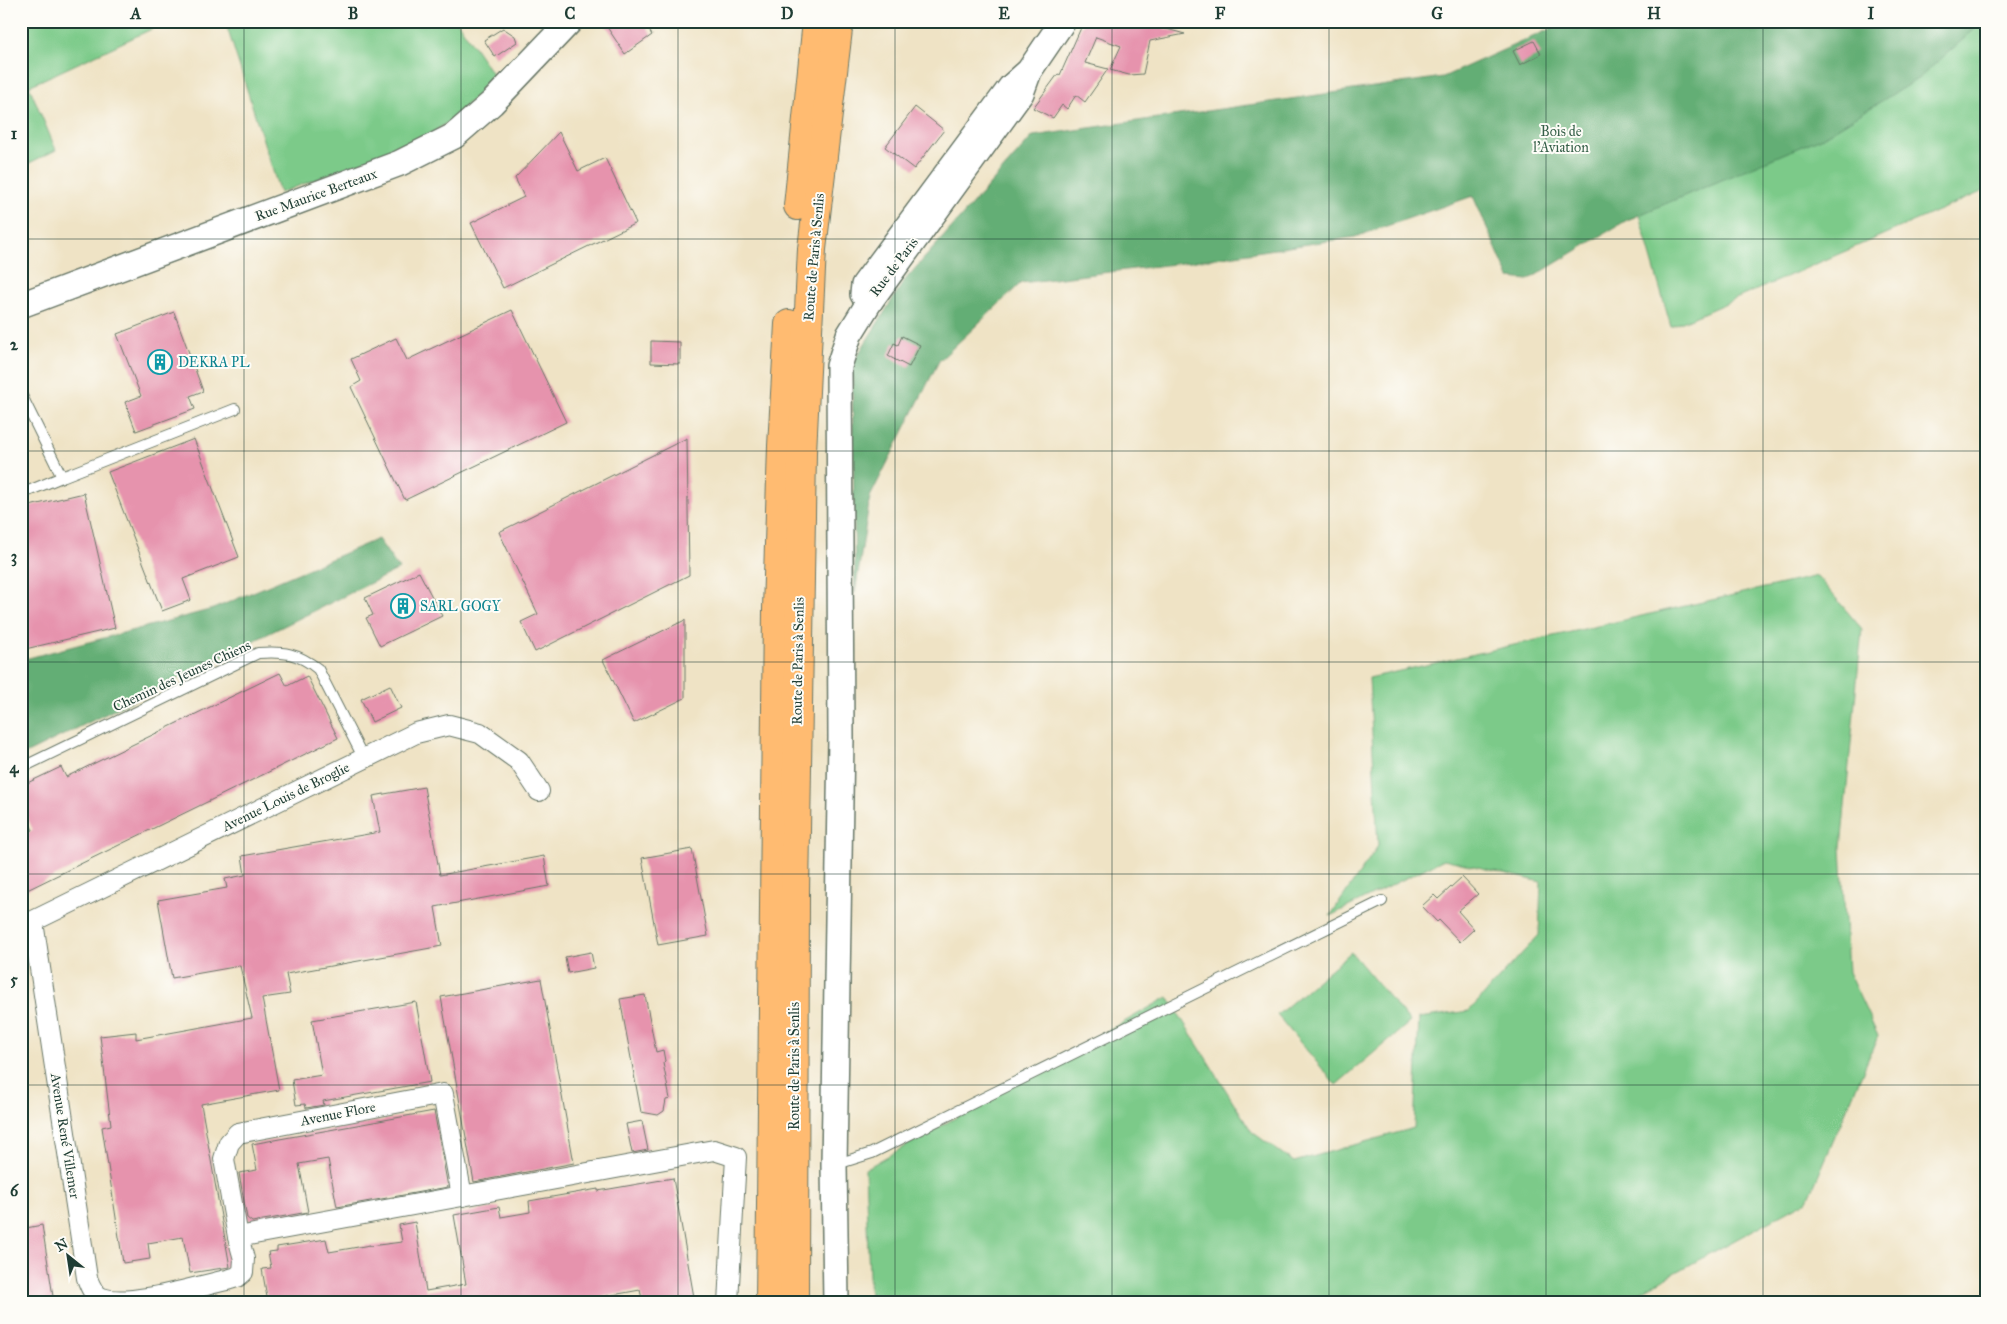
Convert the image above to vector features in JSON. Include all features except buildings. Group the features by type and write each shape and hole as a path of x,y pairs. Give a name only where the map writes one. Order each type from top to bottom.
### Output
{"main road":[{"name":"Route de Paris à Senlis","path":"770,1303 777,609 782,446 795,246 817,21"},
{"name":"Route de Paris à Senlis","path":"794,1303 795,894 802,452 812,249 839,21"}],"street":[{"name":"Rue Maurice Berteaux","path":"21,305 400,163 454,136 492,103 570,21"},
{"name":"Rue de Paris","path":"834,1165 841,738 839,366 849,335 870,301 863,294 864,285 1011,88 1029,71 1062,21"},
{"name":"Avenue Louis de Broglie","path":"27,924 416,733 450,725 480,733 519,761 539,791"},
{"name":"Avenue René Villemer","path":"27,924 87,1278 92,1290 101,1298 117,1301 144,1300"},
{"name":"Avenue Flore","path":"144,1300 237,1277 242,1272 244,1259 238,1237 224,1158 229,1143 238,1133 443,1094 462,1196"},
{"path":"238,1237 714,1150 736,1157 728,1303"},
{"path":"834,1165 836,1303"}],"lane":[{"path":"21,394 62,477"},
{"path":"21,494 235,409"},
{"name":"Chemin des Jeunes Chiens","path":"21,768 258,653 280,651 306,659 318,669 364,759"},
{"path":"834,1165 872,1153 1382,901"}],"green space":[{"path":"21,21 169,21 29,86 56,150 21,167"},
{"path":"225,21 457,21 495,78 451,120 425,138 280,193"},
{"path":"1563,21 1986,21 1986,190 1671,327 1639,215 1627,220 1551,28"},
{"name":"Bois de l'Aviation","path":"1568,21 1984,21 1919,78 1821,138 1627,220 1528,280 1509,278 1473,196 1355,237 1182,263 1021,283 939,361 870,497 855,593 852,364 904,281 1033,136 1443,77"},
{"path":"378,539 399,569 21,756 21,660 213,609"},
{"path":"1817,576 1862,629 1841,848 1848,972 1878,1036 1808,1200 1620,1303 870,1303 865,1169 1168,997 1252,1132 1294,1162 1414,1128 1419,1018 1469,1011 1539,935 1541,882 1444,859 1330,916 1378,846 1369,678"},
{"path":"1351,952 1410,1022 1336,1085 1277,1015"}],"place":[{"name":"DEKRA PL","path":"160,362"},
{"name":"SARL GOGY","path":"403,606"}]}
